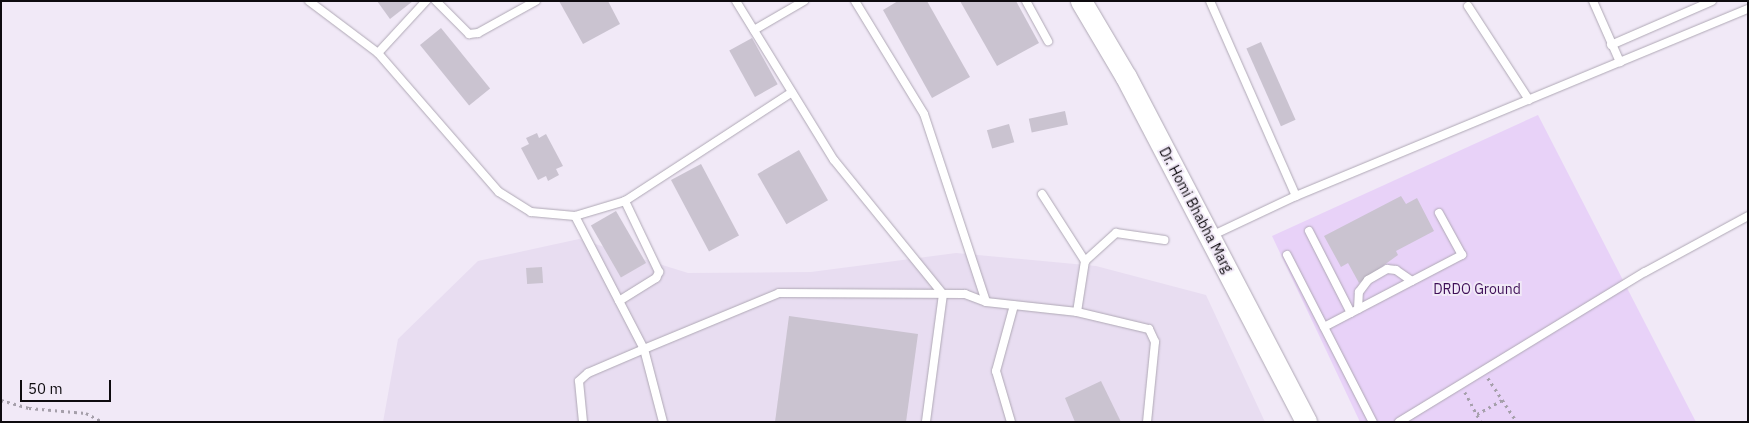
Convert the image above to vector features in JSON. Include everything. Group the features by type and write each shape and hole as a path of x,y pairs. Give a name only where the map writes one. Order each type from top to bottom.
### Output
{"main road":[{"name":"Dr. Homi Bhabha Marg","path":"1081,1 1126,77 1306,422"}],"lane":[{"path":"309,1 378,54 499,192 531,212 575,216 625,201 792,92"},
{"path":"378,54 426,1"},
{"path":"436,1 469,34 478,33 536,1"},
{"path":"736,1 834,160 943,294 926,422"},
{"path":"754,30 804,1"},
{"path":"855,1 924,114 986,302"},
{"path":"1026,1 1048,41"},
{"path":"1210,1 1296,196"},
{"path":"1593,1 1620,62"},
{"path":"1611,45 1710,2"},
{"path":"1468,6 1529,100"},
{"path":"1209,236 1296,196 1748,9"},
{"path":"1042,194 1085,261"},
{"path":"619,301 656,278 659,272 625,201"},
{"path":"1324,327 1462,255 1439,213"},
{"path":"575,216 644,349 663,422"},
{"path":"1399,422 1645,272 1748,216"},
{"path":"1309,232 1354,311"},
{"path":"1077,312 1085,261 1116,233 1164,240"},
{"path":"1287,255 1373,422"},
{"path":"1354,311 1359,292 1368,280 1387,269 1396,270 1412,281"},
{"path":"583,422 579,381 588,373 779,293 965,294 986,302 1077,312 1145,328 1152,333 1155,342 1147,422"},
{"path":"1011,422 996,371 1014,305"}],"path":[{"path":"1482,371 1517,422"},
{"path":"1461,384 1481,422"},
{"path":"1,400 30,408 86,413 103,422"},
{"path":"1477,414 1502,400"}],"shaded area":[{"path":"579,239 688,273 811,272 956,253 1096,266 1206,295 1265,422 383,422 398,339 478,261"}],"green space":[{"name":"DRDO Ground","path":"1538,115 1696,422 1360,422 1272,236"}],"building":[{"path":"377,1 413,1 390,19"},
{"path":"559,1 608,1 620,24 583,44"},
{"path":"898,1 927,1 970,77 932,98 883,10"},
{"path":"960,1 1016,1 1039,43 997,66"},
{"path":"441,28 490,89 469,106 420,45"},
{"path":"752,38 778,84 755,97 729,51"},
{"path":"1261,42 1296,120 1281,126 1246,49"},
{"path":"1065,111 1068,125 1032,132 1029,119"},
{"path":"1009,124 1014,142 992,149 987,130"},
{"path":"537,133 539,138 546,134 563,166 556,169 559,175 548,181 546,176 538,180 521,148 529,144 526,138"},
{"path":"799,150 828,200 786,224 757,174"},
{"path":"701,164 739,236 709,251 671,180"},
{"path":"1401,196 1406,204 1417,198 1434,231 1396,251 1398,255 1359,283 1348,263 1341,267 1324,236"},
{"path":"616,211 646,263 621,277 591,226"},
{"path":"542,267 543,283 527,284 526,268"},
{"path":"789,316 918,334 906,422 775,422"},
{"path":"1101,381 1121,422 1075,422 1065,398"}]}
